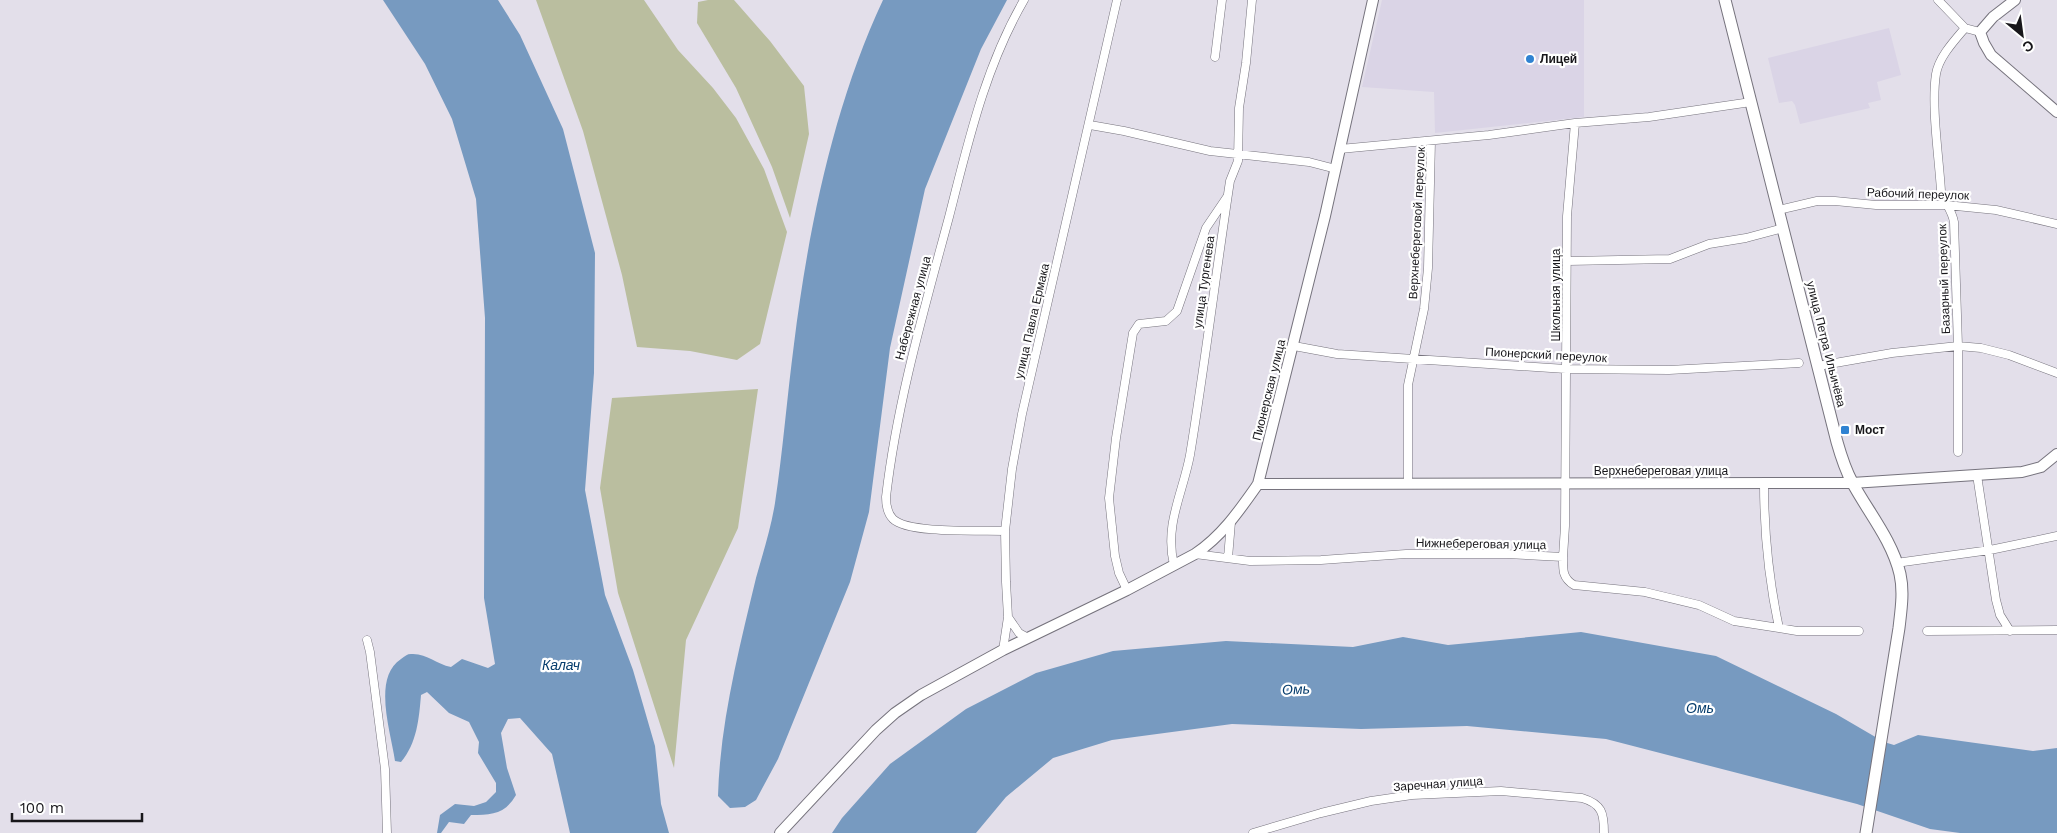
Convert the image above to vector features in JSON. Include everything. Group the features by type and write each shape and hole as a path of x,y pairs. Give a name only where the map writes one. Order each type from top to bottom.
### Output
{"main road":[{"name":"улица Петра Ильичёва","path":"1725,0 1837,442 1852,483 1880,528 1900,575 1902,601 1866,833"}],"street":[{"name":"Набережная улица","path":"1005,530 950,530 912,527 898,523 893,519 887,508 886,497 902,395 973,125 994,61 1012,20 1024,0"},
{"name":"улица Павла Ермака","path":"1003,650 1008,617 1005,530 1012,469 1022,414 1090,125 1117,0"},
{"path":"1215,57 1222,0"},
{"name":"улица Тургенева","path":"1174,565 1170,540 1172,524 1190,456 1227,197 1230,181 1238,161 1239,108 1246,63 1252,0"},
{"name":"Пионерская улица","path":"780,833 876,730 895,713 921,695 1003,650 1127,590 1194,554 1212,542 1231,522 1258,484 1294,346 1336,169 1373,0"},
{"path":"1938,0 1965,28 1980,32"},
{"path":"1980,32 1993,17 2015,0"},
{"name":"Базарный переулок","path":"1958,452 1958,346 1954,222 1953,213 1946,204 1941,191 1936,73 1953,41 1965,28"},
{"path":"1980,32 1991,55 2057,112"},
{"path":"1340,149 1432,141 1575,123 1658,116 1751,102"},
{"name":"Школьная улица","path":"1563,557 1565,526 1567,216 1575,123"},
{"path":"1090,125 1124,130 1210,151 1309,162 1336,169"},
{"name":"Верхнебереговой переулок","path":"1408,484 1408,385 1424,309 1428,268 1432,141"},
{"path":"1127,590 1119,572 1115,556 1109,498 1132,332 1139,324 1166,321 1177,312 1206,228 1227,197"},
{"name":"Рабочий переулок","path":"1778,210 1816,201 1876,205 1946,204 1996,210 2057,224"},
{"path":"1568,261 1670,259 1709,244 1746,238 1783,228"},
{"name":"Пионерский переулок","path":"1294,346 1337,354 1566,369 1669,370 1799,364"},
{"path":"1818,366 1892,353 1958,346 1982,348 2009,355 2057,373"},
{"name":"Верхнебереговая улица","path":"1258,484 1852,483 2032,470 2045,464 2057,454"},
{"path":"1977,474 1990,550 1996,600 2000,615 2010,630"},
{"path":"1764,483 1764,508 1772,595 1779,628"},
{"path":"1228,558 1231,522"},
{"path":"1896,562 1990,550 2057,536"},
{"name":"Нижнебереговая улица","path":"1194,554 1250,561 1321,560 1406,554 1507,554 1563,557 1564,574 1568,581 1574,585 1644,592 1699,605 1734,621 1797,631 1860,631"},
{"path":"1008,617 1019,633 1028,638"},
{"path":"1927,631 2057,630"},
{"path":"367,640 384,759 387,833"},
{"name":"Заречная улица","path":"1253,833 1291,820 1412,795 1501,791 1582,798 1594,801 1601,810 1604,820 1604,833"}],"shaded area":[{"path":"1382,0 1584,0 1584,117 1435,133 1434,92 1362,87"},
{"path":"1889,28 1901,75 1877,82 1881,100 1868,103 1870,108 1800,124 1795,105 1792,101 1779,103 1768,58"}],"green space":[{"path":"536,0 644,0 678,50 713,88 736,118 764,169 787,232 760,344 737,360 690,351 637,347 622,275 583,131"},
{"path":"734,0 770,41 804,86 809,134 790,218 772,167 736,88 697,23 698,2"},
{"path":"758,389 738,528 686,640 674,768 618,593 600,488 612,398"}],"water":[{"name":"Калач","path":"383,0 498,0 520,35 563,129 595,253 594,373 585,490 605,595 633,670 655,746 661,804 669,833 570,833 552,754 520,718 508,719 501,733 507,768 516,795 512,801 502,810 492,814 471,815 464,824 449,822 441,833 437,833 440,815 455,804 474,806 486,802 496,792 496,783 478,753 479,742 469,722 449,713 427,692 421,695 418,722 411,747 401,762 395,761 387,721 385,692 387,679 392,668 401,659 408,654 417,654 451,667 462,659 488,668 495,664 484,598 485,318 476,199 452,119 425,64"},
{"path":"883,0 1007,0 981,49 925,189 890,348 869,512 850,582 778,759 756,800 745,807 730,808 718,796 722,741 737,659 775,503 794,344 815,212 825,168 850,82"},
{"name":"Омь","path":"1581,632 1716,656 1836,714 1884,742 1894,745 1918,735 2033,751 2057,748 2057,833 1960,833 1930,829 1857,804 1606,739 1467,726 1361,729 1232,724 1112,740 1053,758 1006,797 976,833 832,833 842,818 890,764 966,709 1036,673 1113,651 1226,641 1353,647 1403,637 1448,645"}],"place":[{"name":"Лицей","path":"1530,59"},
{"name":"Мост","path":"1845,430"}]}
